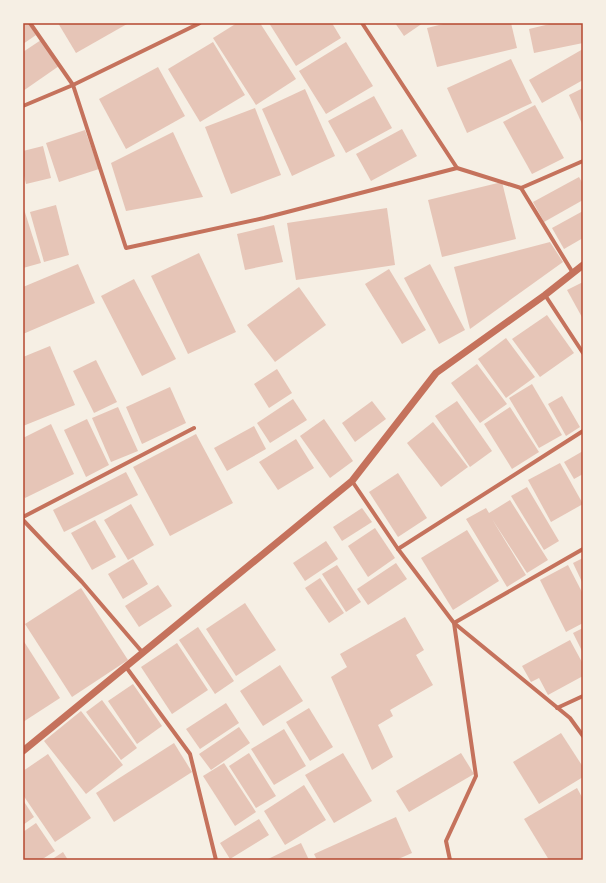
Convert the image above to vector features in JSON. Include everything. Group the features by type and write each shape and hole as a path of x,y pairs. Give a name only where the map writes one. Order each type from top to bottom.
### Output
{"street":[{"path":"30,23 73,85 126,248 264,218 457,168 521,188 583,161"},
{"path":"23,106 73,85 200,23"},
{"path":"362,23 457,168"},
{"path":"521,188 573,273"},
{"path":"23,751 352,481 436,373 546,295 583,265"},
{"path":"546,295 583,353"},
{"path":"143,654 82,582 23,518 194,428"},
{"path":"398,549 583,430"},
{"path":"352,481 398,549 454,623 570,718 583,736"},
{"path":"454,623 583,549"},
{"path":"450,860 446,841 476,776 454,623"},
{"path":"126,667 190,754 216,860"},
{"path":"557,708 583,696"}],"building":[{"path":"23,23 28,23 36,35 23,44"},
{"path":"58,23 126,23 127,24 76,53"},
{"path":"237,23 260,23 296,79 256,105 213,38"},
{"path":"269,23 332,23 341,38 296,66"},
{"path":"395,23 423,23 404,36"},
{"path":"447,23 511,23 517,48 437,67 427,28"},
{"path":"554,23 583,23 583,43 534,53 529,29"},
{"path":"41,40 59,66 23,91 23,52"},
{"path":"213,42 245,95 200,122 168,69"},
{"path":"346,42 373,86 326,114 299,71"},
{"path":"583,49 583,80 542,103 529,80"},
{"path":"511,59 532,103 467,133 447,88"},
{"path":"158,67 185,116 126,149 99,99"},
{"path":"583,88 583,126 569,95"},
{"path":"305,89 335,156 292,176 262,109"},
{"path":"374,96 392,128 346,153 328,121"},
{"path":"535,105 564,158 532,174 503,122"},
{"path":"255,108 281,175 231,194 205,127"},
{"path":"402,129 417,156 371,181 356,154"},
{"path":"85,130 99,169 59,182 46,143"},
{"path":"173,132 203,197 126,211 111,163"},
{"path":"43,146 51,178 26,184 23,171 23,151"},
{"path":"579,177 583,184 583,200 544,222 533,202"},
{"path":"502,182 516,239 442,257 428,200"},
{"path":"56,205 69,255 44,262 30,212"},
{"path":"23,206 41,263 23,268"},
{"path":"387,208 395,265 296,280 287,223"},
{"path":"583,211 583,238 564,249 552,228"},
{"path":"274,225 283,262 245,270 237,234"},
{"path":"550,242 563,262 470,329 454,267"},
{"path":"199,253 236,332 188,354 151,276"},
{"path":"78,264 95,303 23,334 23,287"},
{"path":"430,264 465,330 439,344 404,278"},
{"path":"389,269 426,330 402,344 365,284"},
{"path":"134,279 176,359 142,376 101,296"},
{"path":"583,282 583,319 567,290"},
{"path":"299,287 326,325 275,362 247,325"},
{"path":"547,315 574,353 540,377 512,339"},
{"path":"506,338 535,377 506,398 478,359"},
{"path":"50,346 75,405 23,426 23,357"},
{"path":"96,360 117,402 94,413 73,371"},
{"path":"477,364 507,404 480,423 451,383"},
{"path":"277,369 292,393 269,408 254,384"},
{"path":"532,384 562,435 539,448 509,398"},
{"path":"170,387 186,423 142,444 126,407"},
{"path":"562,396 580,427 566,436 548,404"},
{"path":"293,399 307,420 270,443 257,423"},
{"path":"372,401 386,419 355,442 342,423"},
{"path":"457,401 492,451 470,467 435,416"},
{"path":"118,407 138,451 111,462 92,418"},
{"path":"510,407 539,452 512,469 484,424"},
{"path":"87,419 109,465 86,477 64,430"},
{"path":"324,419 353,461 330,478 300,436"},
{"path":"433,422 468,467 441,487 407,443"},
{"path":"51,424 74,474 25,498 23,495 23,438"},
{"path":"254,426 266,449 227,471 214,448"},
{"path":"196,434 233,503 170,536 133,467"},
{"path":"296,439 314,468 278,490 259,462"},
{"path":"583,451 583,474 574,479 564,462"},
{"path":"560,463 583,504 551,522 528,480"},
{"path":"126,472 138,495 64,532 53,510"},
{"path":"398,473 427,518 398,537 369,492"},
{"path":"527,487 559,541 544,550 511,496"},
{"path":"510,500 548,560 527,573 492,519 526,575 507,587 466,519 486,508 489,513"},
{"path":"131,504 154,545 128,560 104,520"},
{"path":"362,508 372,522 342,541 333,527"},
{"path":"95,520 116,557 92,570 71,533"},
{"path":"375,528 395,558 368,577 348,546"},
{"path":"467,530 499,581 453,610 421,558"},
{"path":"326,541 338,559 305,581 293,563"},
{"path":"583,558 583,584 573,563"},
{"path":"133,559 148,584 123,599 108,574"},
{"path":"396,563 407,579 368,605 357,589"},
{"path":"337,565 361,602 346,612 322,574"},
{"path":"568,565 583,594 583,623 566,632 540,580"},
{"path":"320,578 344,613 329,623 305,588"},
{"path":"158,585 172,606 139,627 125,606"},
{"path":"81,588 128,660 72,697 25,624"},
{"path":"245,603 276,650 236,676 206,629"},
{"path":"405,617 424,650 416,655 433,685 390,710 393,716 378,725 393,757 372,770 331,677 347,667 340,654"},
{"path":"198,627 234,681 215,694 179,640"},
{"path":"583,628 583,653 573,633"},
{"path":"23,640 60,698 23,722"},
{"path":"570,640 583,664 583,676 548,695 539,678 531,682 522,666"},
{"path":"177,643 208,690 172,714 141,667"},
{"path":"280,665 303,701 263,726 240,691"},
{"path":"133,684 162,726 137,744 108,701"},
{"path":"102,700 137,748 121,760 86,712"},
{"path":"226,703 239,723 200,749 186,729"},
{"path":"309,708 333,747 310,761 286,722"},
{"path":"81,711 123,765 86,794 44,741"},
{"path":"239,727 250,743 211,770 199,754"},
{"path":"284,729 306,766 274,785 251,749"},
{"path":"561,733 583,767 583,777 539,804 513,762"},
{"path":"174,743 192,772 114,822 96,793"},
{"path":"249,753 276,796 256,808 229,766"},
{"path":"343,753 372,801 334,823 305,775"},
{"path":"461,753 474,774 409,812 396,791"},
{"path":"48,754 91,818 55,842 23,795 23,771"},
{"path":"224,763 256,812 235,826 203,776"},
{"path":"304,785 326,820 285,845 264,811"},
{"path":"577,788 583,799 583,860 549,860 524,819"},
{"path":"23,800 34,817 23,825"},
{"path":"396,817 412,853 396,860 317,860 314,854"},
{"path":"259,819 269,835 230,859 220,843"},
{"path":"36,823 55,851 41,860 23,860 23,832"},
{"path":"301,843 309,860 266,860"},
{"path":"63,852 68,860 51,860"}]}
